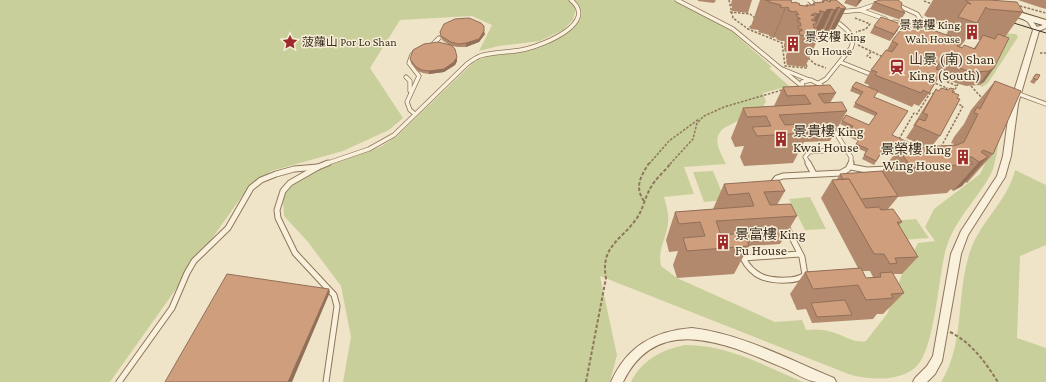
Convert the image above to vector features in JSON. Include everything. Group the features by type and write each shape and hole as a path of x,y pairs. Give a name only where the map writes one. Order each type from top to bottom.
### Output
{"main road":[{"path":"970,0 1046,23"},
{"path":"991,0 1046,16"}],"street":[{"path":"1020,15 1030,22 1036,30"},
{"path":"1036,30 1046,26"},
{"path":"919,382 931,370 938,357 954,266 960,244 970,225 1001,177 1007,156 1011,105 1036,30"},
{"path":"617,382 627,364 650,344 675,335 691,333 712,335 738,343 830,382"}],"lane":[{"path":"326,382 337,306 336,300 334,295 295,253 278,218 277,210 283,191 290,183 318,167 380,144 394,135 474,59 484,55 533,47 550,40 571,27 577,21 579,14 578,7 571,0"},
{"path":"677,0 733,29 777,67 813,94 822,87 819,83 777,67"},
{"path":"808,0 821,9"},
{"path":"833,13 860,10 882,2"},
{"path":"860,10 901,24 916,25 922,22 917,14 893,3"},
{"path":"819,83 826,79 851,48 854,42 850,33 832,18"},
{"path":"439,38 431,44 441,44"},
{"path":"416,114 408,107 407,99 419,76 409,64 412,55 419,49"},
{"path":"840,62 870,74"},
{"path":"406,77 410,84 410,92"},
{"path":"803,87 802,84 804,81 811,80"},
{"path":"1016,93 1046,104"},
{"path":"829,122 851,158 851,167"},
{"path":"814,174 806,161 806,154 813,151 845,149"},
{"path":"119,382 173,306 186,273 194,260 232,224 247,193 254,184 269,176 284,172 311,166 318,167"},
{"path":"771,192 770,187 777,178 783,176 841,173 851,167 868,170 892,169"},
{"path":"784,221 799,254 806,271 802,278 774,281 757,276 750,271 743,258 799,254"}],"path":[{"path":"729,0 730,12 736,21 748,29 782,43 785,66 807,68 803,45 834,38 821,27 791,34 757,20 750,14 730,12"},
{"path":"924,1 937,5"},
{"path":"1016,5 1046,13"},
{"path":"854,33 866,29 870,24 855,18"},
{"path":"748,29 757,20"},
{"path":"804,27 807,30"},
{"path":"856,43 871,52 888,59"},
{"path":"871,52 867,56 871,58"},
{"path":"1040,53 1046,53"},
{"path":"805,58 825,68"},
{"path":"927,80 947,88 944,92 952,95 958,85 929,74"},
{"path":"970,86 984,101"},
{"path":"645,201 640,196 638,184 650,162 662,147 676,134 702,117 724,107 787,89"},
{"path":"904,141 898,138 914,113 918,114 930,93 937,95"},
{"path":"940,150 964,106 949,100"},
{"path":"586,382 606,278 605,259 613,243 636,218 651,186 693,139 696,132 696,124 702,117"},
{"path":"961,336 982,356 998,382"}],"green space":[{"path":"0,0 571,0 576,8 573,20 563,30 540,41 499,46 479,51 492,25 472,16 400,20 370,68 403,118 389,130 343,151 271,171 245,192 110,382 0,382"},
{"path":"575,0 673,0 730,30 772,67 769,68 789,86 763,93 766,102 761,109 724,128 720,132 717,141 719,150 726,164 684,167 694,194 664,197 668,220 660,255 661,266 677,278 775,322 802,320 806,330 825,330 853,340 862,342 866,341 887,314 902,274 918,243 935,241 925,227 934,209 980,174 1000,133 993,170 954,229 946,249 932,328 923,357 917,366 902,375 894,377 877,379 851,375 600,276 617,355 610,382 343,382 351,337 341,286 308,242 284,216 283,201 286,192 293,185 324,167 382,146 396,137 474,62 495,55 526,52 561,38 577,24 581,17 581,9"},
{"path":"1000,33 1016,34 1018,37 988,83 982,87 979,85 984,82 1003,45 1007,45"},
{"path":"1015,170 1046,185 1046,245 1020,256 1017,338 1046,348 1046,382 941,382 949,367 954,351 963,282 971,249 981,229 1007,191"},
{"path":"713,171 725,200 704,202 693,172"},
{"path":"810,197 826,229 805,230 789,199"},
{"path":"916,219 929,238 890,241 879,222"},
{"path":"685,345 716,348 731,352 803,382 631,382 635,374 653,357 676,347"}],"building":[{"path":"765,0 789,0 800,4 799,5 808,6 806,5 815,5 813,3 824,2 822,1 827,0 829,2 831,1 830,0 836,0 846,8 841,9 839,7 836,8 838,9 826,10 828,11 824,12 819,11 821,13 811,15 815,16 815,19 812,19 812,21 816,21 816,24 813,24 814,28 817,28 818,31 815,31 815,33 818,33 819,37 800,35 799,31 802,31 802,29 799,29 798,26 801,26 797,19 800,20 800,18 797,17 796,14 799,15 796,11 793,12 788,10 789,8 780,7 781,5"},
{"path":"880,0 898,0 902,3 901,7 905,13 874,2"},
{"path":"965,0 1017,2 1023,12 988,9 986,7 977,23 958,17 967,3 971,4"},
{"path":"881,17 901,24 894,34 874,26"},
{"path":"469,18 481,23 484,26 484,31 479,39 458,44 441,36 440,32 444,24 455,19"},
{"path":"906,23 911,25 913,23 955,38 953,40 959,42 957,46 962,48 964,45 975,49 983,35 995,39 998,34 1009,38 994,68 989,71 976,72 965,70 951,64 954,59 950,58 947,62 941,60 936,69 942,71 929,93 923,90 921,93 875,75 877,72 871,70 886,50 892,52 898,44 892,41"},
{"path":"438,42 451,45 455,49 457,57 454,62 444,69 429,71 416,67 410,59 413,50 424,44"},
{"path":"1036,74 1040,75 1037,80 1033,78"},
{"path":"995,81 1021,91 993,154 983,150 981,152 988,157 979,162 972,157 967,157 973,164 912,168 898,149 957,145 964,142 978,114 974,113 977,107 980,109"},
{"path":"856,82 878,91 874,97 908,111 892,135 917,146 916,147 898,149 895,153 884,148 876,161 864,155 868,149 856,144 861,137 849,132 853,126 842,121 846,115 869,125 877,113 855,103 863,92 852,87"},
{"path":"830,85 836,93 818,94 824,103 842,102 847,111 779,115 785,125 803,124 808,133 757,136 752,127 771,126 766,116 747,117 743,108 811,104 805,95 787,96 783,87"},
{"path":"941,88 948,90 950,88 954,89 952,92 959,95 957,98 960,99 940,136 915,125 919,119 925,121 928,115 923,113 936,89 939,91"},
{"path":"882,171 898,196 861,199 849,179 843,179 840,174"},
{"path":"849,179 866,208 879,207 881,210 893,209 902,222 897,222 918,257 895,258 897,263 890,264 884,254 874,254 832,180"},
{"path":"779,180 785,191 764,192 770,205 791,204 797,216 716,221 721,235 744,233 749,246 687,251 683,238 705,236 700,222 679,224 675,212 754,206 749,193 728,195 724,184"},
{"path":"861,268 866,278 881,277 880,273 892,272 904,293 891,294 893,298 866,300 858,285 813,289 805,272"},
{"path":"227,274 329,289 288,382 165,382"},
{"path":"845,300 852,315 817,317 811,303"}],"tram line":[{"path":"1004,20 1046,33"}],"place":[{"name":"景華樓 King Wah House","path":"972,32"},
{"name":"菠蘿山 Por Lo Shan","path":"290,42"},
{"name":"景安樓 King On House","path":"793,44"},
{"name":"山景 (南) Shan King (South)","path":"897,67"},
{"name":"景貴樓 King Kwai House","path":"781,139"},
{"name":"景榮樓 King Wing House","path":"963,157"},
{"name":"景富樓 King Fu House","path":"723,242"}]}
